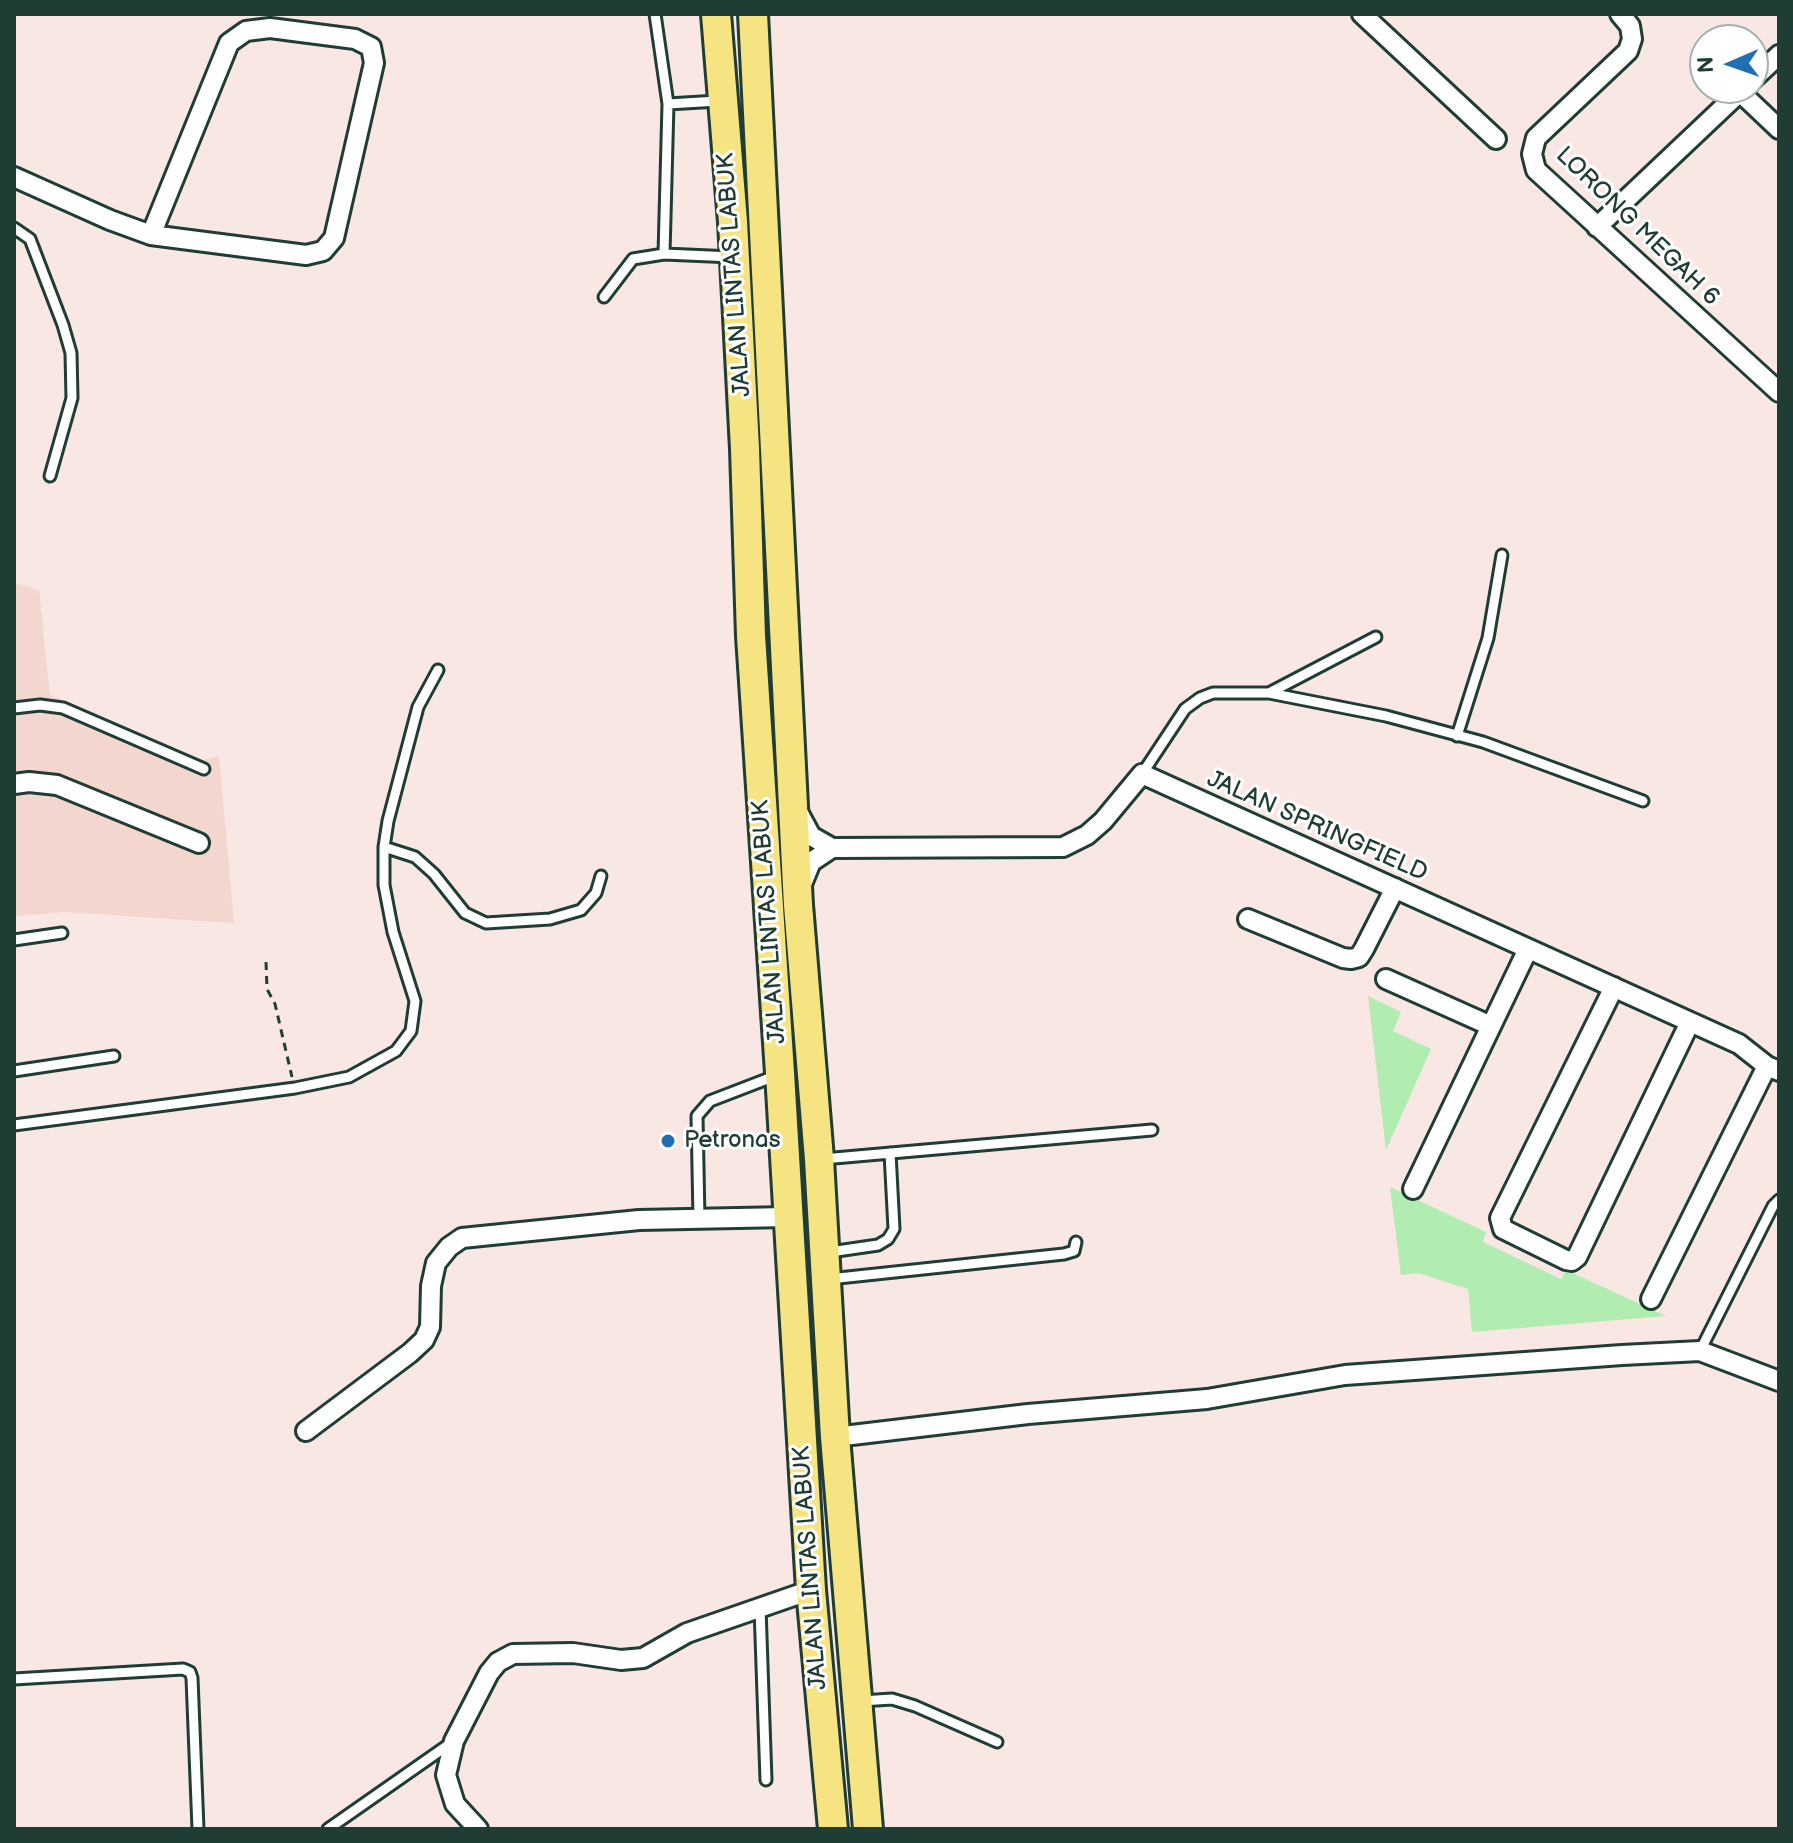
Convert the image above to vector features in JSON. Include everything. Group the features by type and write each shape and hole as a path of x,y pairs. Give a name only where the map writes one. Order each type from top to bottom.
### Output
{"main road":[{"name":"JALAN LINTAS LABUK","path":"716,14 735,257 751,636 811,1590 833,1829"},
{"name":"JALAN LINTAS LABUK","path":"753,14 798,905 819,1159 835,1437 868,1829"},
{"path":"745,449 752,448 761,434 750,165 756,55"}],"street":[{"path":"1362,14 1496,139"},
{"name":"LORONG MEGAH 6","path":"1620,14 1630,26 1632,39 1628,51 1536,138 1532,154 1536,170 1779,392"},
{"path":"14,177 151,235 306,255 323,251 334,238 374,63 371,47 355,39 270,28 246,31 229,43 151,235"},
{"path":"1597,227 1727,104"},
{"path":"1760,104 1779,129"},
{"path":"798,905 805,871 818,855 832,848 1063,847 1075,843 1095,828 1142,774"},
{"name":"JALAN SPRINGFIELD","path":"1142,774 1739,1044 1773,1068"},
{"path":"14,784 57,785 199,843"},
{"path":"792,797 811,836 832,848"},
{"path":"1248,919 1351,959 1359,957 1364,949 1395,888"},
{"path":"1413,1189 1528,949"},
{"path":"1386,979 1491,1026"},
{"path":"1614,987 1500,1218 1503,1229 1572,1261 1577,1257 1690,1022"},
{"path":"1651,1299 1773,1068"},
{"path":"306,1431 424,1340 430,1327 431,1286 436,1263 449,1247 462,1238 639,1220 787,1217"},
{"path":"835,1437 1028,1414 1207,1399 1345,1375 1700,1351 1779,1381"},
{"path":"478,1829 455,1804 446,1775 454,1741 489,1673 498,1662 513,1654 573,1653 621,1660 643,1658 687,1633 811,1590"}],"lane":[{"path":"655,14 668,104 664,254"},
{"path":"668,104 723,100"},
{"path":"14,228 30,239 71,353 72,398 50,476"},
{"path":"604,297 633,259 664,254 735,257"},
{"path":"1457,736 1488,638 1502,555"},
{"path":"1269,693 1376,637"},
{"path":"14,1125 295,1088 349,1077 396,1051 411,1031 415,1001 393,932 384,885 384,847 418,707 438,670"},
{"path":"1142,774 1185,709 1200,698 1213,693 1269,693 1386,716 1483,742 1643,801"},
{"path":"14,708 40,705 63,708 204,769"},
{"path":"384,847 415,857 434,874 465,913 486,923 550,919 581,910 596,893 601,876"},
{"path":"14,940 62,933"},
{"path":"14,1071 114,1056"},
{"path":"699,1219 697,1116 710,1101 780,1073"},
{"path":"819,1159 1152,1130"},
{"path":"825,1266 878,1245 888,1239 894,1229 890,1153"},
{"path":"1700,1351 1773,1206 1779,1200"},
{"path":"825,1266 1064,1254 1074,1251 1076,1242"},
{"path":"760,1608 766,1780"},
{"path":"14,1679 183,1669 190,1672 198,1829"},
{"path":"857,1701 892,1699 997,1742"},
{"path":"328,1829 454,1741"}],"path":[{"path":"266,962 267,989 275,1004 295,1088"}],"shaded area":[{"path":"14,583 39,590 50,695 203,760 219,756 234,923 64,912 14,916"}],"green space":[{"path":"1368,996 1401,1012 1393,1031 1431,1049 1386,1150"},
{"path":"1390,1187 1486,1232 1483,1242 1561,1279 1566,1270 1666,1316 1472,1332 1468,1289 1418,1273 1401,1275"}],"place":[{"name":"Petronas","path":"668,1141"}]}
